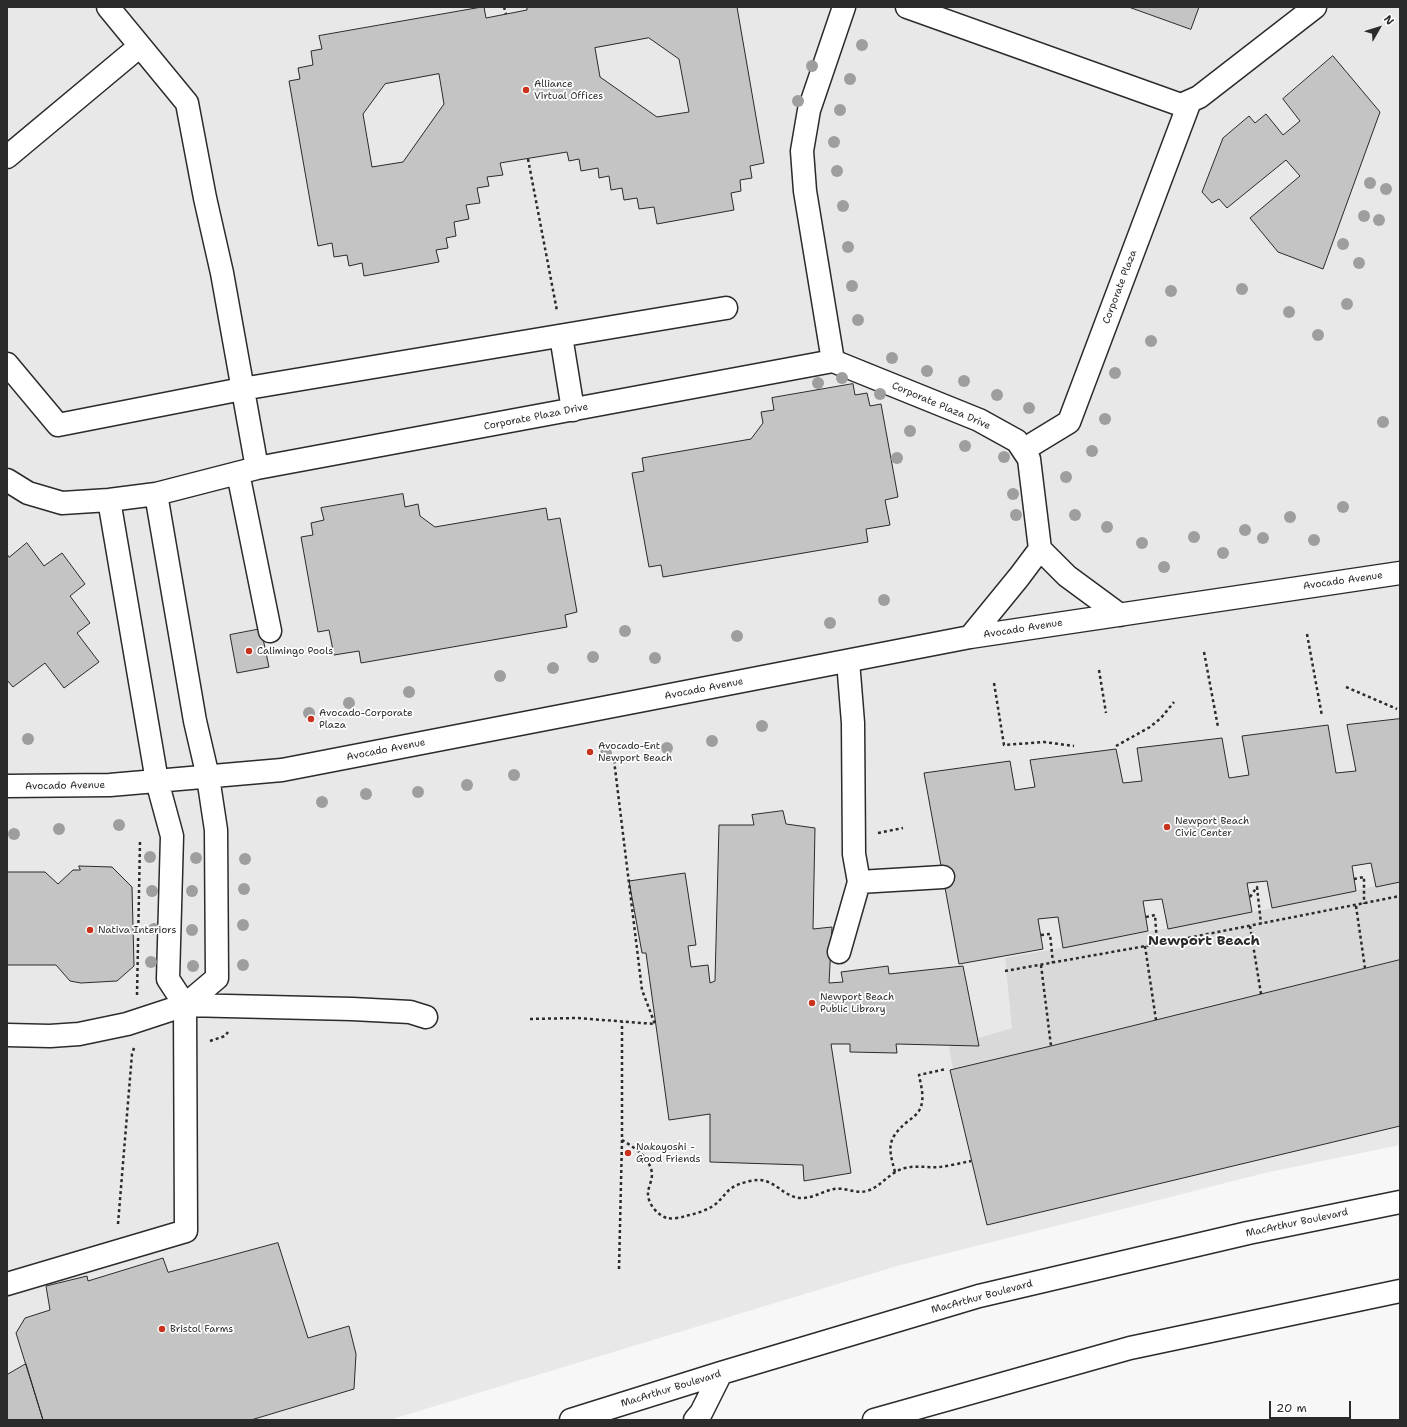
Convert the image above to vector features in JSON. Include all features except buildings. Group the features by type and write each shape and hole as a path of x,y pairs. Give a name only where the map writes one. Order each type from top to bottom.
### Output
{"main road":[{"path":"108,7 187,103 205,198 222,273 242,389 248,471 270,631"},
{"path":"833,361 805,191 802,151 809,110 844,7"},
{"path":"907,7 1181,105 1199,98 1315,7"},
{"path":"7,157 140,46"},
{"name":"Corporate Plaza","path":"1023,450 1069,422 1190,101"},
{"path":"7,364 58,425 242,389 726,308"},
{"path":"561,336 573,410"},
{"name":"Corporate Plaza Drive","path":"7,480 28,493 62,503 109,500 156,494 248,471 833,361 979,420 1017,441 1029,459 1040,548"},
{"path":"156,494 195,721 208,777 216,830 217,978 185,1005"},
{"path":"7,1284 186,1231 185,1005 168,979 172,836 157,781 109,500"},
{"path":"970,637 1019,577 1040,548 1067,576 1120,615"},
{"name":"Avocado Avenue","path":"7,786 110,785 282,770 970,637 1400,573"},
{"path":"839,952 859,882 854,854 853,722 848,661"},
{"path":"859,882 943,877"},
{"path":"7,1035 50,1036 79,1034 127,1024 185,1005 410,1012 426,1017"},
{"name":"MacArthur Boulevard","path":"572,1420 721,1373 980,1296 1248,1233 1400,1202"},
{"path":"874,1420 1130,1348 1400,1291"},
{"path":"694,1420 701,1413 721,1373"}],"path":[{"path":"504,7 506,14"},
{"path":"528,159 561,336"},
{"path":"1307,634 1322,716"},
{"path":"1204,652 1218,727"},
{"path":"1099,670 1106,714"},
{"path":"994,684 1004,745 1044,742 1074,746"},
{"path":"1346,687 1397,709"},
{"path":"1116,746 1150,727 1161,718 1174,702"},
{"path":"530,1019 577,1018 655,1024 642,990 614,760"},
{"path":"872,835 903,828"},
{"path":"137,996 140,841"},
{"path":"1354,879 1364,877 1364,904"},
{"path":"1250,897 1257,887 1261,924"},
{"path":"1005,971 1157,944 1356,906 1400,896"},
{"path":"1356,906 1365,968"},
{"path":"1146,917 1155,915 1157,944"},
{"path":"1250,926 1261,994"},
{"path":"1041,935 1050,934 1053,963"},
{"path":"1145,946 1156,1020"},
{"path":"1041,965 1051,1046"},
{"path":"619,1269 622,1140 622,1022"},
{"path":"118,1225 132,1054 136,1046"},
{"path":"895,1172 890,1154 891,1139 897,1130 916,1116 920,1110 923,1094 919,1075 946,1069"},
{"path":"622,1140 637,1150 646,1159 652,1170 648,1193 650,1202 657,1211 667,1218 678,1218 704,1211 722,1199 728,1191 738,1184 752,1180 766,1180 792,1197 802,1198 814,1196 835,1189 866,1191 875,1187 895,1172 912,1167 938,1167 971,1161"}],"shaded area":[{"path":"7,7 1400,7 1400,1145 1269,1172 897,1266 389,1420 7,1420"},
{"path":"1400,881 1400,960 953,1069 949,1047 1012,1028 1005,958 1239,915"}],"place":[{"name":"Alliance Virtual Offices","path":"526,90"},
{"name":"Calimingo Pools","path":"249,651"},
{"name":"Avocado-Corporate Plaza","path":"311,719"},
{"name":"Avocado-Ent Newport Beach","path":"590,752"},
{"name":"Newport Beach Civic Center","path":"1167,827"},
{"name":"Nativa Interiors","path":"90,930"},
{"name":"Newport Beach Public Library","path":"812,1003"},
{"name":"Nakayoshi - Good Friends","path":"628,1153"},
{"name":"Bristol Farms","path":"162,1329"}],"district":[{"name":"Newport Beach","path":"1204,941"}]}
